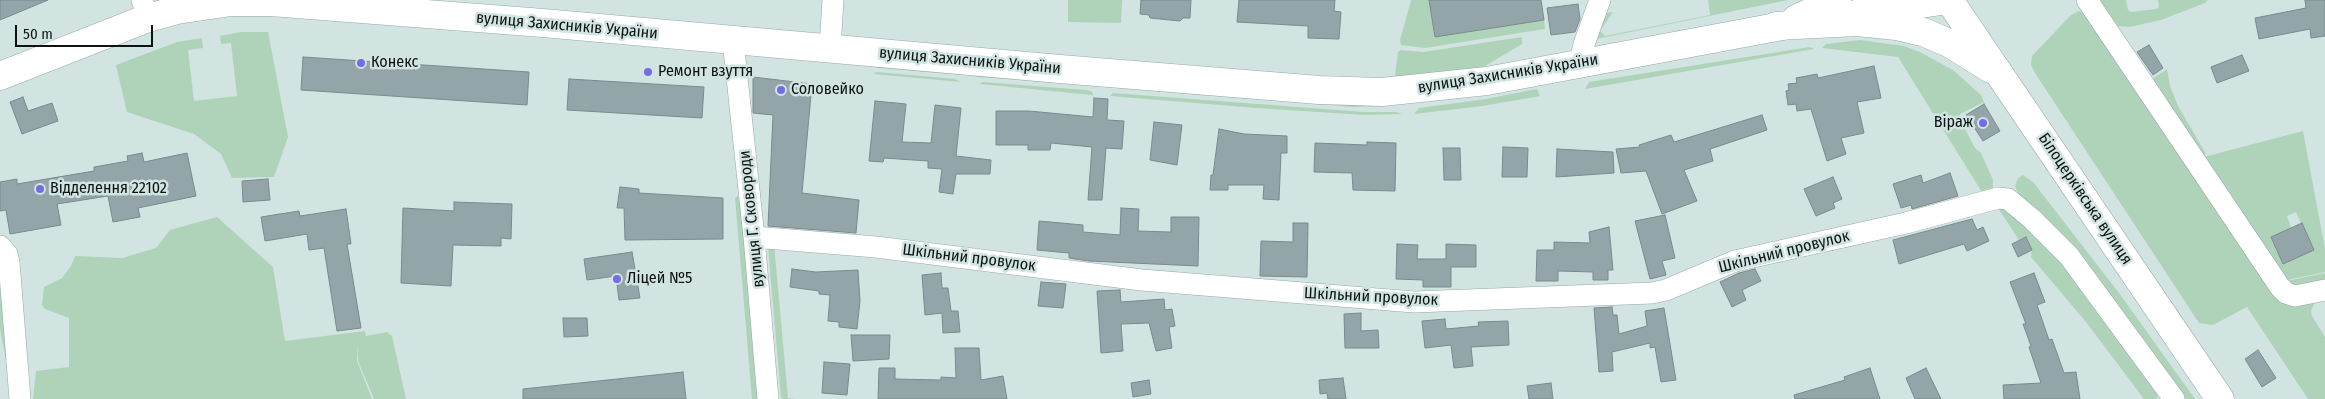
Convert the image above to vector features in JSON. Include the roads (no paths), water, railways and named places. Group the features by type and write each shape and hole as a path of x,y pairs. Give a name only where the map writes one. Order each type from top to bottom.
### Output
{"street":[{"path":"830,49 833,0"},
{"path":"1580,63 1586,37 1600,0"},
{"path":"1776,26 1810,14 1837,0"},
{"name":"вулиця Захисників України","path":"0,76 145,9 207,4 271,2 1299,88 1382,92 1470,83 1776,26 1948,0"},
{"name":"Білоцерківська вулиця","path":"1948,0 2220,399"},
{"path":"2088,0 2280,287 2286,293 2295,296 2325,290"},
{"path":"1776,26 1857,22 1897,26 1923,32 1949,43 2002,77"},
{"name":"вулиця Г. Сковороди","path":"733,40 754,237 768,399"},
{"name":"Шкільний провулок","path":"754,237 876,247 1142,280 1424,302 1652,293 1666,290 1735,261 1906,223 1998,198 2008,199 2032,219 2069,256 2174,399"},
{"path":"0,246 7,254 9,262 20,399"}],"place":[{"name":"Конекс","path":"361,63"},
{"name":"Ремонт взуття","path":"648,72"},
{"name":"Соловейко","path":"781,90"},
{"name":"Віраж","path":"1983,123"},
{"name":"Відделення 22102","path":"40,189"},
{"name":"Ліцей №5","path":"617,279"}]}
